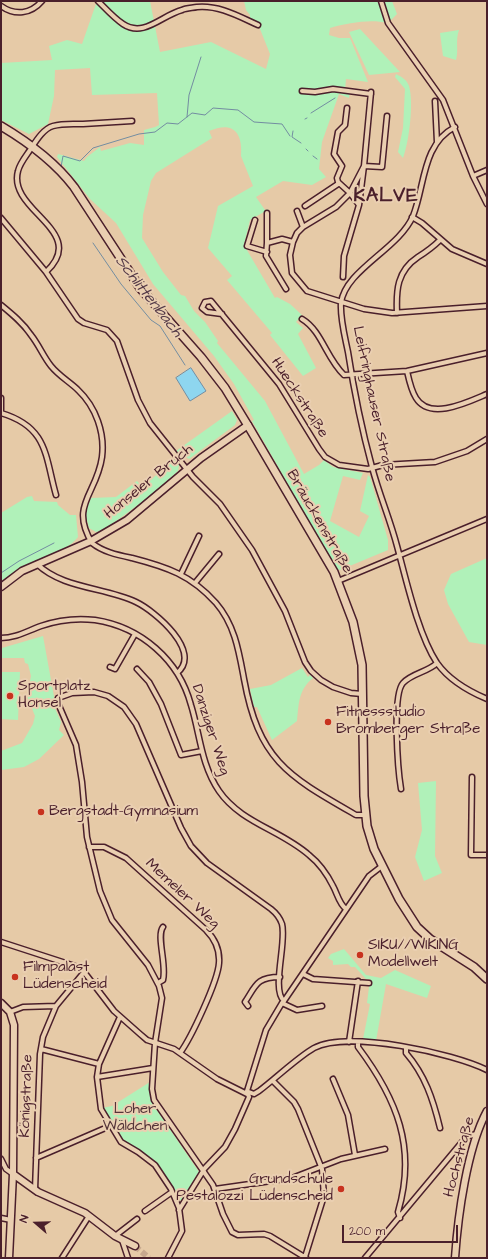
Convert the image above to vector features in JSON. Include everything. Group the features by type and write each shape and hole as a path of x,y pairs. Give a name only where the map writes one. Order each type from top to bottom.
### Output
{"main road":[{"name":"Bräuckenstraße","path":"1,126 32,147 64,174 74,187 140,288 201,357 225,388 318,544 338,581 353,622 360,649 366,816 370,839 399,899 417,927 430,939 474,967 487,979"}],"street":[{"path":"1,6 12,12 23,12 35,8 42,1"},
{"path":"98,1 118,21 129,28 136,29 146,27 181,10 198,7 228,12 258,25"},
{"path":"381,1 388,23 437,90 455,128 472,176 487,204"},
{"path":"302,91 315,92 333,88 371,93 359,206 344,256 343,277"},
{"path":"435,101 437,142"},
{"path":"347,108 345,125 338,132 334,154 342,166 337,178 338,184 350,194 359,206"},
{"path":"364,166 382,167 387,116"},
{"path":"46,272 59,254 57,236 24,198 18,179 18,171 32,147 46,129 53,126 132,121"},
{"path":"341,303 351,280 392,244 412,217 424,174 437,142 444,133 455,128"},
{"path":"364,166 350,194 336,207 297,232 292,242 290,255 292,273 296,281 312,294 374,312 397,313 487,306"},
{"path":"472,176 487,170"},
{"path":"305,206 338,184"},
{"path":"297,211 303,227"},
{"path":"267,213 268,252 266,256 286,289"},
{"path":"412,217 422,222 440,240 461,254 487,264"},
{"path":"1,218 46,272 78,319 84,323 107,330 114,337 121,352 138,400 150,423 187,469 220,504 252,550 281,604 305,662 311,671 321,680 333,687 351,693 362,694"},
{"path":"255,220 247,246 268,252"},
{"path":"267,243 282,239 292,242"},
{"path":"397,313 397,284 404,270 417,258 433,248 440,240"},
{"name":"Hueckstraße","path":"222,314 207,312 202,308 203,304 211,301 222,314 279,384 325,457 338,465 372,468 383,465 435,462 467,451 487,439"},
{"name":"Leifringhauser Straße","path":"341,303 351,375 372,468 424,634 437,663"},
{"path":"1,305 23,325 52,367 78,390 93,410 101,433 102,457 99,473 83,507 82,518 90,540 97,547 108,552 170,569 180,574 194,583 216,604 234,633 250,707 260,734 271,754 294,777 356,815 366,816"},
{"path":"302,319 309,323 316,331 328,355 344,375 407,371 487,353"},
{"path":"407,371 416,398 423,405 433,409 442,410 487,394"},
{"path":"1,398 1,413 24,423 39,440 50,467 56,495"},
{"name":"Honseler Bruch","path":"1,587 14,576 37,564 110,531 135,514 213,448 248,425"},
{"path":"338,581 487,519"},
{"path":"180,574 199,536"},
{"path":"194,583 219,554"},
{"path":"37,564 44,571 63,579 87,588 129,599 152,613 173,633 184,651 185,662 177,673"},
{"name":"Danziger Weg","path":"1,638 15,637 56,622 73,620 105,622 135,634 158,650 177,673 191,705 202,751 212,779 226,800 244,816 292,842 309,854 330,879 346,909"},
{"path":"110,667 115,669 135,634"},
{"path":"401,789 396,718 400,687 405,682 428,670 437,663 456,682 487,699"},
{"path":"137,669 149,682 161,704 181,755 202,751"},
{"path":"273,1081 294,1102 298,1109 321,1167 324,1196 305,1257 270,1236 234,1234 223,1214 215,1189 156,1103 152,1089 155,1043 162,998 158,982 148,965 117,927 108,913 100,891 89,847 82,782 76,745 57,700 72,693 94,692 115,700 130,714 181,828 191,846 207,863 271,908 278,916 283,931 279,992 283,1002 297,1010 322,1006"},
{"path":"472,777 471,855 487,855"},
{"name":"Memeler Weg","path":"89,847 104,847 126,858 206,930 216,943 219,961 216,976 192,1034 180,1053"},
{"path":"179,1211 203,1172 219,1156 230,1140 249,1097 248,1093 266,1030 283,1002 369,876 382,866"},
{"path":"158,982 163,980 164,971 160,933 163,927"},
{"path":"1,942 71,964 85,971 105,1001 120,1017 143,1037 155,1043 169,1046 217,1078 248,1093 254,1094 314,1049 333,1042 349,1042 406,1048 450,1055 487,1070"},
{"name":"Königstraße","path":"35,1190 41,1049 43,1035 56,1006 85,971"},
{"path":"303,974 313,979 358,981 369,983"},
{"path":"248,1006 245,1002 258,982 266,978 280,977"},
{"path":"349,1042 358,981"},
{"path":"1,1003 10,1012 14,1025 13,1174 9,1258"},
{"path":"10,1012 23,1007 56,1006"},
{"path":"120,1017 110,1036 99,1064 97,1077 101,1109 121,1142 138,1152 158,1168 172,1192 179,1211 181,1233 168,1258"},
{"path":"358,1043 358,1047 380,1078 392,1103 402,1137 406,1159 406,1178 398,1212 400,1218"},
{"path":"406,1048 406,1053 428,1086 440,1128"},
{"path":"41,1049 99,1064"},
{"path":"97,1077 154,1068"},
{"path":"333,1079 348,1115 356,1155"},
{"name":"Hochstraße","path":"456,1258 461,1202 477,1134 487,1111"},
{"path":"36,1158 110,1126"},
{"path":"365,1258 467,1136 477,1134"},
{"path":"215,1189 292,1178 356,1155 385,1149"},
{"path":"1,1159 6,1169 35,1190 89,1216 115,1236 134,1246"},
{"path":"145,1211 172,1192"},
{"path":"62,1258 89,1216"},
{"path":"1,1218 11,1220"},
{"path":"115,1236 137,1219"},
{"path":"122,1239 128,1258"}],"green space":[{"path":"97,1 150,1 160,52 211,42 266,69 270,54 258,24 250,21 250,15 246,10 244,1 392,1 397,14 388,23 374,21 359,22 330,28 329,35 339,38 350,38 368,82 346,79 345,90 350,91 349,98 339,94 322,142 319,169 326,177 312,185 283,181 256,197 265,210 269,209 250,220 244,245 275,298 277,297 290,304 302,315 296,322 303,328 298,334 316,368 303,376 270,335 272,333 227,280 232,276 208,248 218,206 253,186 241,156 241,147 238,134 234,130 224,127 209,131 212,138 156,173 151,181 143,215 142,238 163,272 181,295 185,296 194,311 205,322 218,341 217,343 265,401 304,474 319,465 324,460 333,467 363,473 360,480 343,476 330,521 359,537 369,516 360,511 368,475 370,477 388,540 388,550 340,570 336,569 252,421 254,420 234,384 214,356 153,284 116,223 90,199 57,157 58,154 84,161 100,147 101,151 130,143 144,145 144,130 159,125 157,93 92,95 90,68 55,70 54,96 48,124 29,134 1,120 1,63 52,60 49,46 67,40 82,44"},
{"path":"360,29 400,72 369,75 349,32"},
{"path":"459,30 456,60 443,56 440,33"},
{"path":"396,74 407,82 411,102 410,122 403,158 398,152 403,128 405,89 395,77"},
{"path":"232,411 237,420 235,425 189,459 176,451"},
{"path":"175,458 179,465 178,471 150,496 104,530 96,532 89,528 85,513 91,498 116,497 137,481 143,487"},
{"path":"32,496 34,501 57,502 58,505 70,515 76,515 78,537 63,550 20,569 1,582 1,513 27,497"},
{"path":"487,558 487,645 469,642 448,604 444,590 451,574"},
{"path":"43,636 55,702 53,704 61,722 59,730 64,735 39,759 24,767 1,770 1,751 22,743 33,724 35,716 27,696 31,676 28,664 25,663 24,658 2,658 2,648"},
{"path":"302,668 308,677 310,675 313,678 304,687 302,692 297,721 272,740 257,707 254,707 250,689 271,685"},
{"name":"Sportplatz Honsel","path":"1,672 20,672 18,720 1,719"},
{"path":"436,781 435,856 442,873 424,881 415,857 422,830 418,783"},
{"path":"344,949 366,975 381,978 395,970 431,986 427,998 386,984 376,1041 363,1039 370,1004 367,1003 370,979 366,979 355,967 351,967 348,964 333,965 333,961 328,958 331,954"},
{"name":"Loher Wäldchen","path":"150,1082 151,1097 154,1106 199,1172 183,1199 177,1202 173,1189 159,1167 140,1150 121,1139 102,1108 112,1106"}],"water":[{"path":"191,368 206,391 190,401 176,378"}],"waterway":[{"path":"187,117 189,95 201,57"},
{"path":"311,113 335,98"},
{"path":"61,167 63,156 80,161 93,148 139,134 155,132 167,123 178,124 192,113 205,115 213,108 238,110 254,122 282,124 290,136"},
{"path":"293,131 292,137 301,143"},
{"path":"313,156 317,159"},
{"name":"Schlittenbach","path":"93,243 121,284 151,320 160,326 185,365"},
{"path":"1,573 19,561 54,543"}],"tunnel":[{"path":"135,1246 149,1258"}],"place":[{"name":"Sportplatz Honsel","path":"10,696"},
{"name":"Fitnessstudio Bromberger Straße","path":"328,722"},
{"name":"Bergstadt-Gymnasium","path":"41,812"},
{"name":"SIKU//WIKING Modellwelt","path":"360,955"},
{"name":"Filmpalast Lüdenscheid","path":"15,977"},
{"name":"Grundschule Pestalozzi Lüdenscheid","path":"341,1189"}],"district":[{"name":"KALVE","path":"386,197"}]}
